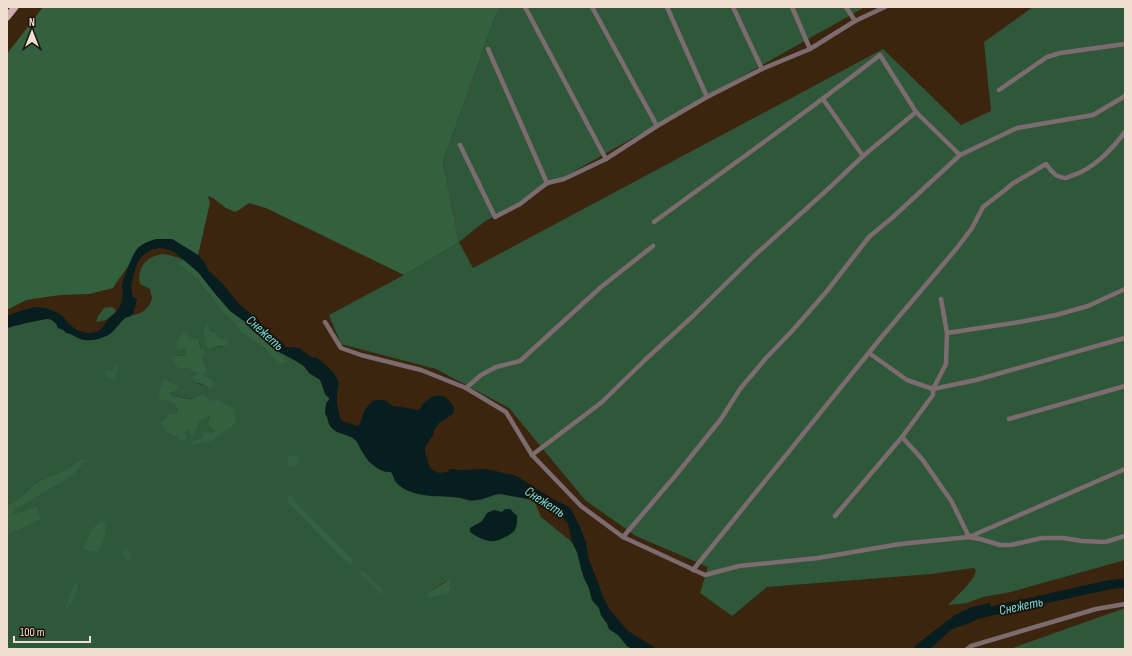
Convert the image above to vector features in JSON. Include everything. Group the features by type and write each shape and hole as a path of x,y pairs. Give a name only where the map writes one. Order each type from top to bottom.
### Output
{"main road":[{"path":"7,17 15,7"}],"street":[{"path":"525,7 606,159"},
{"path":"592,7 657,126"},
{"path":"667,7 707,97"},
{"path":"732,7 762,69"},
{"path":"792,7 810,49"},
{"path":"846,7 855,21"},
{"path":"460,145 495,217 520,204 547,183 564,179 606,159 657,126 707,97 762,69 810,49 855,21 885,7"},
{"path":"1000,90 1047,58 1060,53 1125,44"},
{"path":"488,49 547,183"},
{"path":"654,222 823,99 880,55 916,112 960,155"},
{"path":"623,537 721,419 740,389 812,308 869,237 893,217 960,155 1017,128 1094,115 1125,96"},
{"path":"823,99 863,156"},
{"path":"532,455 602,402 755,255 863,156 916,112"},
{"path":"693,570 869,353 958,248 972,228 983,207 1012,184 1046,164 1053,174 1065,178 1090,168 1125,132"},
{"path":"466,388 481,375 496,367 520,361 601,287 653,246"},
{"path":"947,334 1056,315 1088,306 1125,289"},
{"path":"835,516 902,437 933,395 933,389 946,364 947,334 941,299"},
{"path":"325,322 341,348 361,355 421,370 466,388 506,412 532,455 581,506 623,537 705,575 739,566 818,558 900,544 969,537 1000,545 1011,546 1042,538 1063,538 1105,542 1125,536"},
{"path":"869,353 907,380 933,389 976,380 1125,338"},
{"path":"1009,419 1125,386"},
{"path":"902,437 922,459 952,502 969,537"},
{"path":"969,537 1125,469"},
{"path":"967,649 971,646 1096,609 1125,604"}],"green space":[{"path":"43,7 500,7 496,14 443,162 459,242 404,275 266,208 249,203 235,212 208,196 210,203 198,255 172,239 138,248 130,264 113,288 89,294 60,295 26,300 7,310 7,54"},
{"path":"500,7 865,7 484,222 459,242 443,162 496,14"},
{"path":"1033,7 1125,7 1125,560 1011,592 983,597 967,603 948,605 969,583 976,570 973,568 931,574 767,587 732,616 700,593 708,567 636,536 585,500 509,408 436,369 341,344 329,315 404,275 459,242 473,268 883,49 961,125 991,111 984,42"},
{"path":"162,254 185,260 180,261 179,265 197,279 240,332 265,349 279,362 286,360 274,349 304,366 309,373 319,379 325,394 329,398 325,409 335,431 355,439 368,461 380,470 391,472 396,481 424,494 460,498 470,501 496,494 534,500 541,517 572,542 577,552 592,600 599,608 601,615 609,629 619,635 627,646 632,649 7,649 7,537 38,514 38,509 40,507 13,514 13,510 52,488 81,459 65,470 39,481 14,502 7,505 7,328 49,319 55,322 66,332 81,339 91,340 106,336 125,318 140,313 149,306 152,298 150,289 140,284 140,273 147,260 151,257","holes":["208,324 211,331 216,332 220,338 222,347 218,346 212,349","199,339 202,356 207,369 201,376 209,389 204,385 198,384 197,373 193,372 173,355 185,356 186,349 184,348","166,379 171,383 172,396 212,401 233,426 193,444 213,433 214,430 209,416 199,421 178,437 168,434 178,409 173,402 164,401","362,569 383,589 383,594 363,577","446,581 452,581 449,585 429,592"]},
{"path":"185,260 198,272 217,296 241,319 249,324 253,331 265,339 286,360 286,362 279,363 265,349 240,332 197,279 179,265 180,261"},
{"path":"104,308 114,308 116,312 106,320 96,322 98,316"},
{"path":"206,324 208,324 211,331 216,332 220,338 227,339 228,344 211,349 208,348 204,333"},
{"path":"183,332 192,339 199,339 200,347 204,351 202,356 207,369 205,374 202,376 211,379 214,384 209,389 195,381 192,376 197,375 197,373 188,368 178,368 172,358 173,355 185,356 186,349 176,349 178,340"},
{"path":"117,366 118,370 114,378 110,379 105,375 108,369 112,371 114,367"},
{"path":"166,379 171,383 178,385 179,388 171,393 172,396 192,399 203,394 212,401 219,400 233,408 236,420 233,426 211,441 193,445 192,441 201,439 204,433 213,433 214,430 208,424 210,418 209,416 199,421 195,433 192,435 188,430 185,432 187,438 184,441 181,441 178,437 167,433 161,423 169,414 176,414 178,409 173,402 164,401 158,397 163,382"},
{"path":"291,456 295,456 297,457 297,465 291,466 288,463 288,459"},
{"path":"81,459 86,460 74,474 14,510 13,514 40,506 38,509 38,514 42,517 39,520 15,531 7,537 7,505 14,502 39,481 65,470"},
{"path":"291,495 352,559 353,562 351,565 346,562 288,502 288,496"},
{"path":"102,520 106,531 99,552 84,550 92,529"},
{"path":"126,548 131,556 129,560 127,560 122,553"},
{"path":"362,569 383,589 383,595 363,577 360,572"},
{"path":"447,581 452,581 449,585 451,588 448,593 428,598 426,597 429,592"},
{"path":"78,584 77,591 70,605 65,610 72,588"},
{"path":"1125,608 1125,649 1010,649"}],"water":[{"path":"156,239 172,239 198,255 205,263 209,271 222,283 239,304 259,320 269,339 285,347 299,348 311,357 320,360 334,373 339,383 337,404 342,421 358,426 361,422 365,409 375,400 384,400 393,406 418,410 428,399 437,396 445,397 454,408 453,414 439,423 425,447 425,452 432,470 439,473 447,472 451,469 485,469 514,475 551,498 569,507 581,529 586,543 589,560 604,599 610,610 628,631 657,649 632,649 627,646 618,635 609,629 607,623 601,615 599,608 592,600 577,552 572,542 568,524 558,512 534,500 501,494 472,500 456,497 423,495 407,491 401,487 395,481 391,472 381,470 372,464 354,439 336,432 330,426 325,414 326,403 329,398 325,394 319,379 309,373 304,366 274,349 265,339 253,331 249,324 230,311 198,272 173,251 160,248 150,250 141,257 137,264 131,286 133,298 137,298 133,312 131,316 125,318 110,334 98,339 81,339 58,328 55,322 49,319 7,328 7,316 26,309 40,307 58,313 65,318 71,326 82,332 90,333 99,330 120,306 123,296 122,285 128,266 135,252 141,245"},
{"path":"505,509 510,509 517,516 516,528 511,534 492,541 482,539 470,532 470,528 482,521 487,513 494,510 502,512"},
{"path":"990,603 991,615 983,616 970,623 952,629 930,649 913,649 916,645 955,615 972,607"}],"waterway":[{"name":"Снежеть","path":"257,326 281,348"},
{"name":"Снежеть","path":"980,614 1108,585 1125,583"}]}
